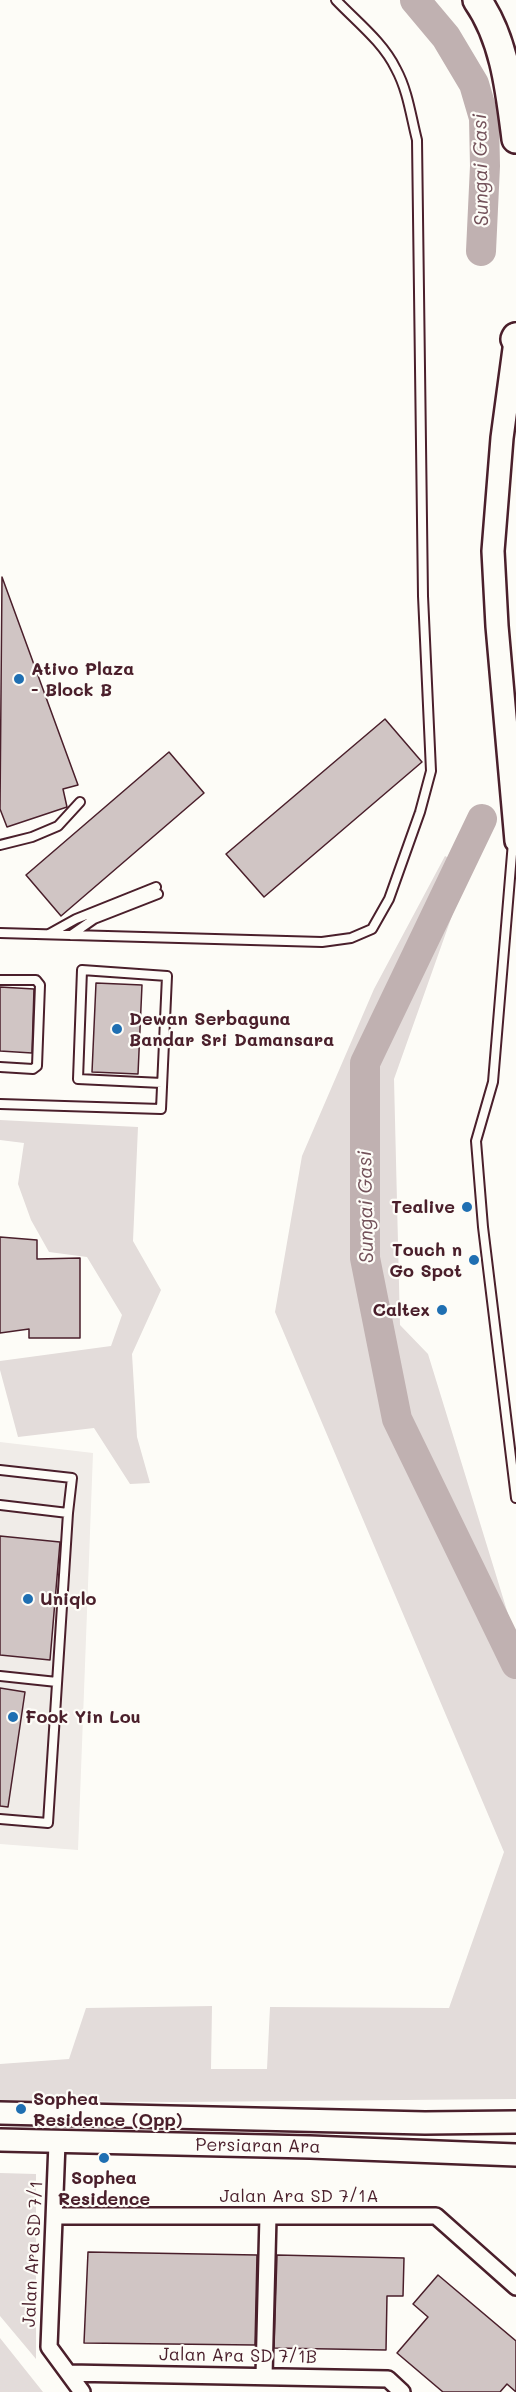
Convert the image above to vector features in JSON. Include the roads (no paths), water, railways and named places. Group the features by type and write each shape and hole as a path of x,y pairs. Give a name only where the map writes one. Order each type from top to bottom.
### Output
{"highway":[{"path":"477,0 484,10 496,39 511,97 516,139"}],"main road":[{"path":"515,832 497,626 493,550 502,438 516,336"},
{"name":"Persiaran Ara","path":"0,2114 424,2123 516,2122"},
{"path":"310,2147 311,2121"},
{"name":"Persiaran Ara","path":"0,2140 310,2147 516,2155"}],"street":[{"name":"Jalan Ara SD 7/1","path":"57,2143 49,2348 82,2392"},
{"name":"Jalan Ara SD 7/1A","path":"55,2216 436,2216 516,2287"},
{"path":"264,2376 268,2216"},
{"name":"Jalan Ara SD 7/1B","path":"68,2373 388,2379 402,2392"}],"lane":[{"path":"0,933 322,942 351,938 372,929 389,899 428,787 431,771 423,596 417,140 407,96 396,69 380,45 336,0"},
{"path":"0,845 32,837 58,826 80,802"},
{"path":"515,832 493,1082 476,1141 483,1227 516,1498"},
{"path":"48,935 76,919 157,890 94,919 71,935"},
{"path":"0,1104 160,1109 162,1083 167,976 82,970 78,1079 162,1083"},
{"path":"0,981 36,980 40,985 38,1066 33,1068 0,1067"},
{"path":"0,1470 72,1478 48,1822 0,1820"},
{"path":"0,1505 68,1513"},
{"path":"0,1676 57,1682"}],"waterway":[{"name":"Sungai Gasi","path":"415,0 446,37 474,84 484,118 485,166 481,251"},
{"name":"Sungai Gasi","path":"482,819 365,1063 365,1258 397,1419 516,1664"}],"place":[{"name":"Ativo Plaza - Block B","path":"19,679"},
{"name":"Dewan Serbaguna Bandar Sri Damansara","path":"117,1029"},
{"name":"Tealive","path":"467,1207"},
{"name":"Touch n Go Spot","path":"474,1260"},
{"name":"Caltex","path":"442,1310"},
{"name":"Uniqlo","path":"28,1599"},
{"name":"Fook Yin Lou","path":"13,1717"},
{"name":"Sophea Residence (Opp)","path":"21,2109"},
{"name":"Sophea Residence","path":"104,2158"}]}
